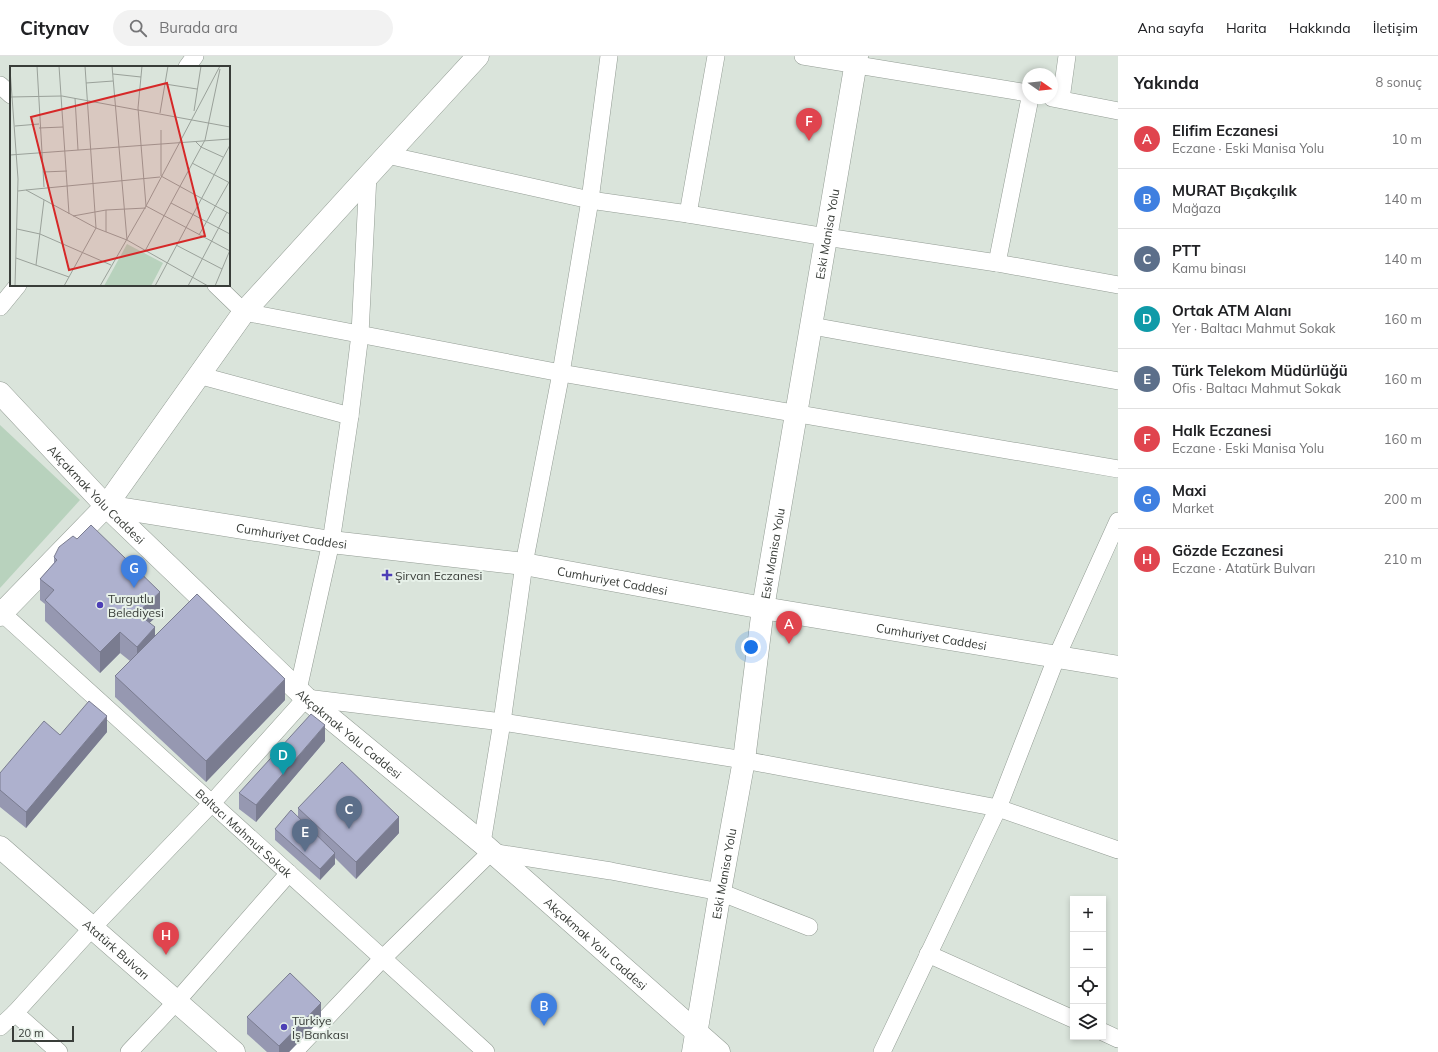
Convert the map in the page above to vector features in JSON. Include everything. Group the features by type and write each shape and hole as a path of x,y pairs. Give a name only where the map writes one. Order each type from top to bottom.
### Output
{"main road":[{"path":"1,614 106,506 244,312 478,56"},
{"name":"Eski Manisa Yolu","path":"693,1052 744,760 763,608 856,60"},
{"name":"Akçakmak Yolu Caddesi","path":"0,393 106,506 302,694 487,847 719,1052"},
{"name":"Cumhuriyet Caddesi","path":"106,506 331,542 524,564 763,608 1118,667"},
{"name":"Atatürk Bulvarı","path":"0,847 234,1052"}],"street":[{"path":"188,66 194,56"},
{"path":"294,1052 487,847 502,722 524,564 561,373 590,200 609,56"},
{"path":"688,214 716,56"},
{"path":"802,56 856,60 1022,92"},
{"path":"1058,90 1067,56"},
{"path":"0,85 10,94"},
{"path":"1058,98 1118,111"},
{"path":"997,263 1029,104"},
{"path":"387,155 590,200 997,263 1118,285"},
{"path":"0,1027 15,1013 92,928 212,803 302,694 331,542 350,416 360,334 368,175"},
{"path":"0,307 17,286"},
{"path":"217,286 244,312 561,373 1118,470"},
{"path":"812,326 1118,381"},
{"path":"198,375 350,416"},
{"path":"882,1052 998,808 1057,656 1118,521"},
{"name":"Baltacı Mahmut Sokak","path":"1,614 486,1052"},
{"path":"302,694 502,722 744,760 998,808 1118,850"},
{"path":"487,847 720,892 808,927"},
{"path":"129,1052 176,1002 289,873"},
{"path":"928,954 1070,1018"},
{"path":"15,1013 58,1052"},
{"path":"1106,1033 1118,1039"},
{"path":"1115,1052 1118,1044"}],"green space":[{"path":"0,425 80,500 0,588"}],"building":[{"name":"Turgutlu Belediyesi","path":"91,525 160,592 137,613 155,627 137,647 120,632 100,652 45,600 54,590 40,579 57,560 54,557 59,547 73,536 77,539"},
{"path":"197,594 285,679 206,761 115,676"},
{"path":"89,701 107,716 26,812 0,790 0,773 44,721 60,735"},
{"path":"311,714 325,725 256,805 239,793"},
{"path":"342,762 399,817 356,862 298,808"},
{"path":"291,810 335,853 320,869 275,829"},
{"path":"290,973 321,1003 279,1046 247,1017"}],"place":[{"name":"Halk Eczanesi","path":"809,141"},
{"name":"Şirvan Eczanesi","path":"387,575"},
{"name":"Maxi","path":"134,588"},
{"name":"Turgutlu Belediyesi","path":"100,605"},
{"name":"Elifim Eczanesi","path":"789,644"},
{"name":"Ortak ATM Alanı","path":"283,775"},
{"name":"PTT","path":"349,829"},
{"name":"Türk Telekom Müdürlüğü","path":"305,852"},
{"name":"Gözde Eczanesi","path":"166,955"},
{"name":"MURAT Bıçakçılık","path":"544,1026"},
{"name":"Türkiye İş Bankası","path":"284,1027"}]}
